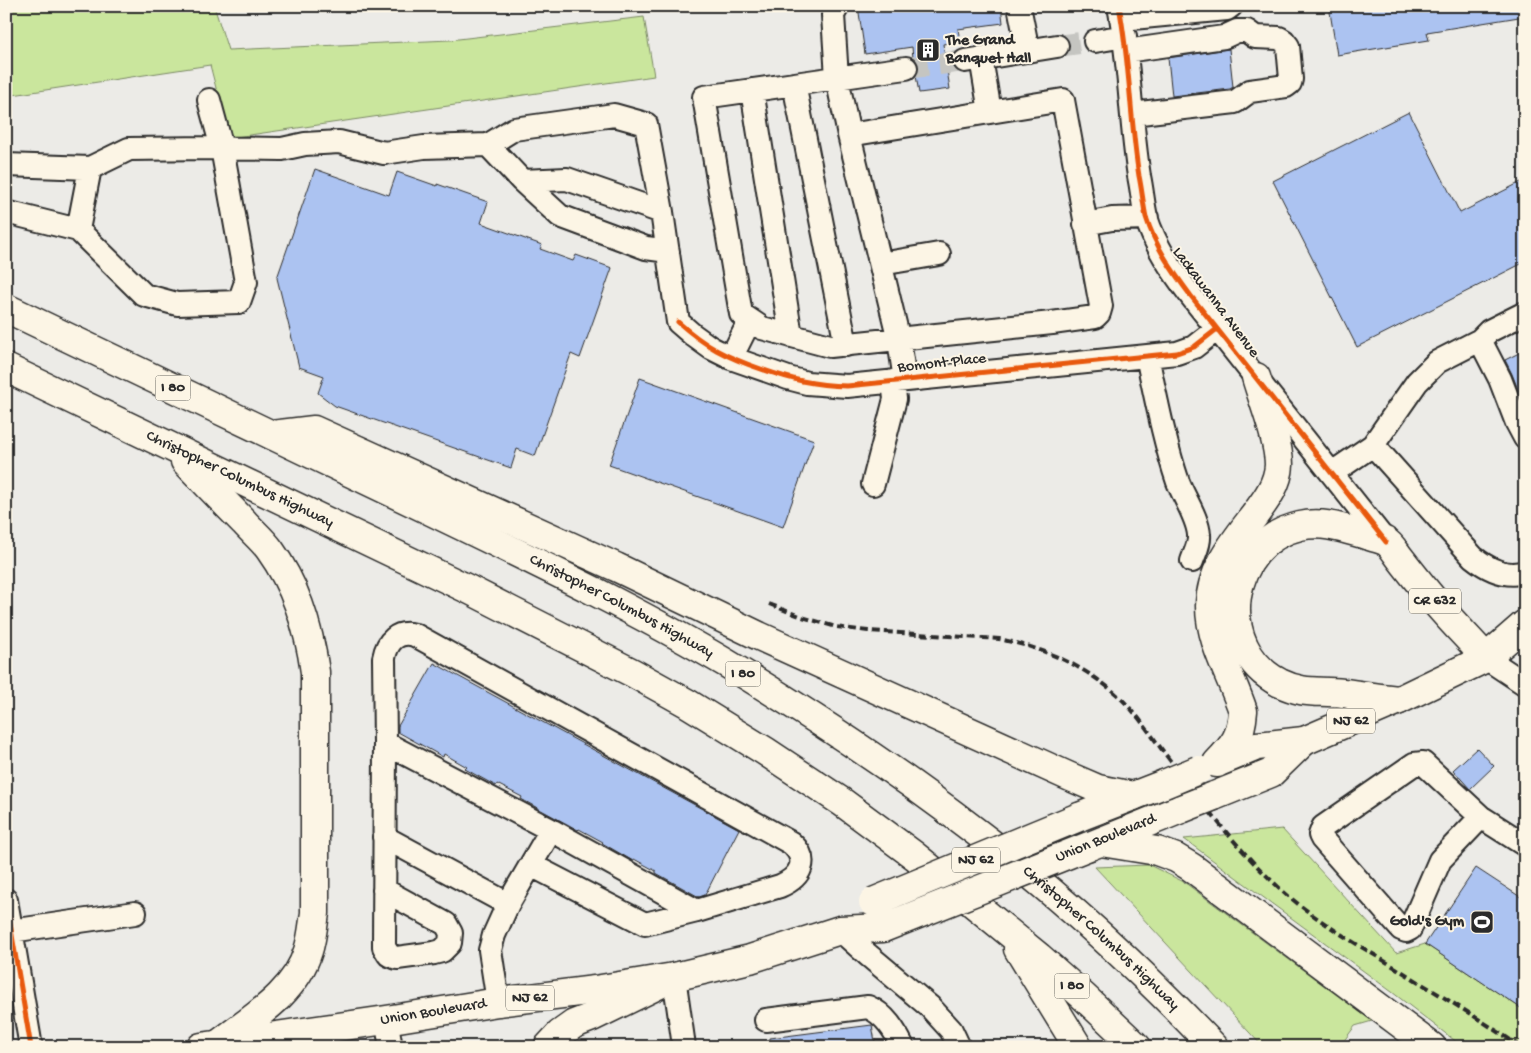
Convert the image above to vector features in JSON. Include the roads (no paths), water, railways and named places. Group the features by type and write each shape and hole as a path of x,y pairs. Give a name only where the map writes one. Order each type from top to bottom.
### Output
{"main road":[{"name":"Christopher Columbus Highway","path":"6,308 616,602 723,662 827,726 977,832 1047,888 1093,929 1161,993 1214,1047"},
{"name":"Christopher Columbus Highway","path":"6,368 525,617 687,703 765,751 842,802 915,856 1005,929 1083,996 1137,1047"},
{"path":"1208,767 1237,740 1242,724 1243,711 1212,628 1210,606 1213,584 1232,545 1269,495 1275,483 1279,466 1276,442 1256,377"},
{"path":"272,436 314,430 607,563 768,640 1068,776 1098,788 1133,796"},
{"path":"171,447 269,548 284,572 302,613 312,648 315,672 315,913 308,952 300,970 289,986 276,999 218,1045"},
{"path":"1386,542 1325,524 1299,526 1280,534 1264,546 1245,568 1237,591 1237,624 1243,644 1251,657 1269,676 1280,683 1304,692 1341,692 1399,700"},
{"name":"Lackawanna Avenue","path":"1386,542 1443,611 1486,658"},
{"name":"Union Boulevard","path":"840,930 873,902 1079,817 1257,746 1304,741 1399,700 1486,658 1525,624"},
{"name":"Union Boulevard","path":"1486,658 1525,652"},
{"name":"Union Boulevard","path":"218,1045 325,1038 386,1020 674,977 750,959 840,930 883,928 1271,773 1304,741"},
{"path":"1095,844 1157,851 1176,858 1191,867 1432,1047"},
{"path":"1005,929 1078,1047"},
{"path":"548,1047 560,1034 574,1024 674,977"}],"street":[{"path":"838,6 833,15 837,78 899,340 899,381 873,484"},
{"path":"1019,6 1028,51"},
{"path":"1094,41 1123,28 1227,9 1231,6"},
{"path":"1123,28 1224,36 1238,30 1247,31 1255,37 1279,38 1288,46 1291,79 1290,83 1286,86 1250,91 1235,102 1132,114"},
{"name":"Lackawanna Avenue","path":"1123,28 1135,146 1146,218 1156,243 1173,272 1386,542"},
{"path":"990,112 973,59 1057,46"},
{"path":"849,135 1063,100 1101,306 1099,313 1095,317 1052,324 830,346 762,328 741,314 704,97 906,68"},
{"path":"794,84 846,345"},
{"path":"752,90 791,336"},
{"path":"6,212 78,230 144,295 177,304 240,302 246,282 222,148 209,100"},
{"path":"6,165 90,168 129,149 282,149 305,144 339,142 384,153 424,147 488,145 514,129 614,115 646,124 668,251 646,248 560,216 522,181 488,145"},
{"path":"78,230 90,168"},
{"path":"522,181 567,179 662,212"},
{"path":"1085,224 1112,219 1146,218"},
{"name":"Bomont Place","path":"668,251 678,322 712,348 731,358 807,383 847,386 1177,353 1194,347 1217,329"},
{"path":"881,264 939,254"},
{"path":"1332,473 1373,446 1417,382 1437,362 1480,340 1489,331 1525,313"},
{"path":"731,358 750,320"},
{"path":"1480,340 1525,438"},
{"path":"1147,356 1163,433 1179,484 1197,524 1199,544 1192,561"},
{"path":"1373,446 1473,557 1484,566 1495,571 1513,575 1525,572"},
{"path":"384,890 384,658 387,646 394,638 404,633 409,633 424,640 791,843 802,858 800,870 789,882 697,911 644,924 530,865"},
{"path":"1486,658 1525,684"},
{"path":"385,743 551,830 697,911"},
{"path":"1481,817 1440,860 1410,929 1406,931 1401,929 1320,835 1323,827 1418,762 1424,763 1481,817 1525,845"},
{"path":"498,1002 490,950 494,935 508,904 551,830"},
{"path":"384,837 508,904"},
{"path":"6,900 12,931 13,978 31,1047"},
{"path":"12,931 135,913"},
{"path":"840,930 930,1007 951,1030 959,1047"},
{"path":"674,977 684,1046"},
{"path":"766,1020 868,1007 886,1020 903,1047"},
{"path":"386,1020 391,1047"}],"tunnel":[{"path":"1057,46 1095,41"},
{"path":"906,68 965,61"}],"railway":[{"path":"769,604 802,617 836,627 868,631 999,639 1046,652 1089,674 1115,693 1131,709 1228,834 1259,868 1292,899 1343,935 1521,1047"}],"place":[{"name":"The Grand Banquet Hall","path":"928,50"},
{"name":"Gold's Gym","path":"1482,922"}]}
